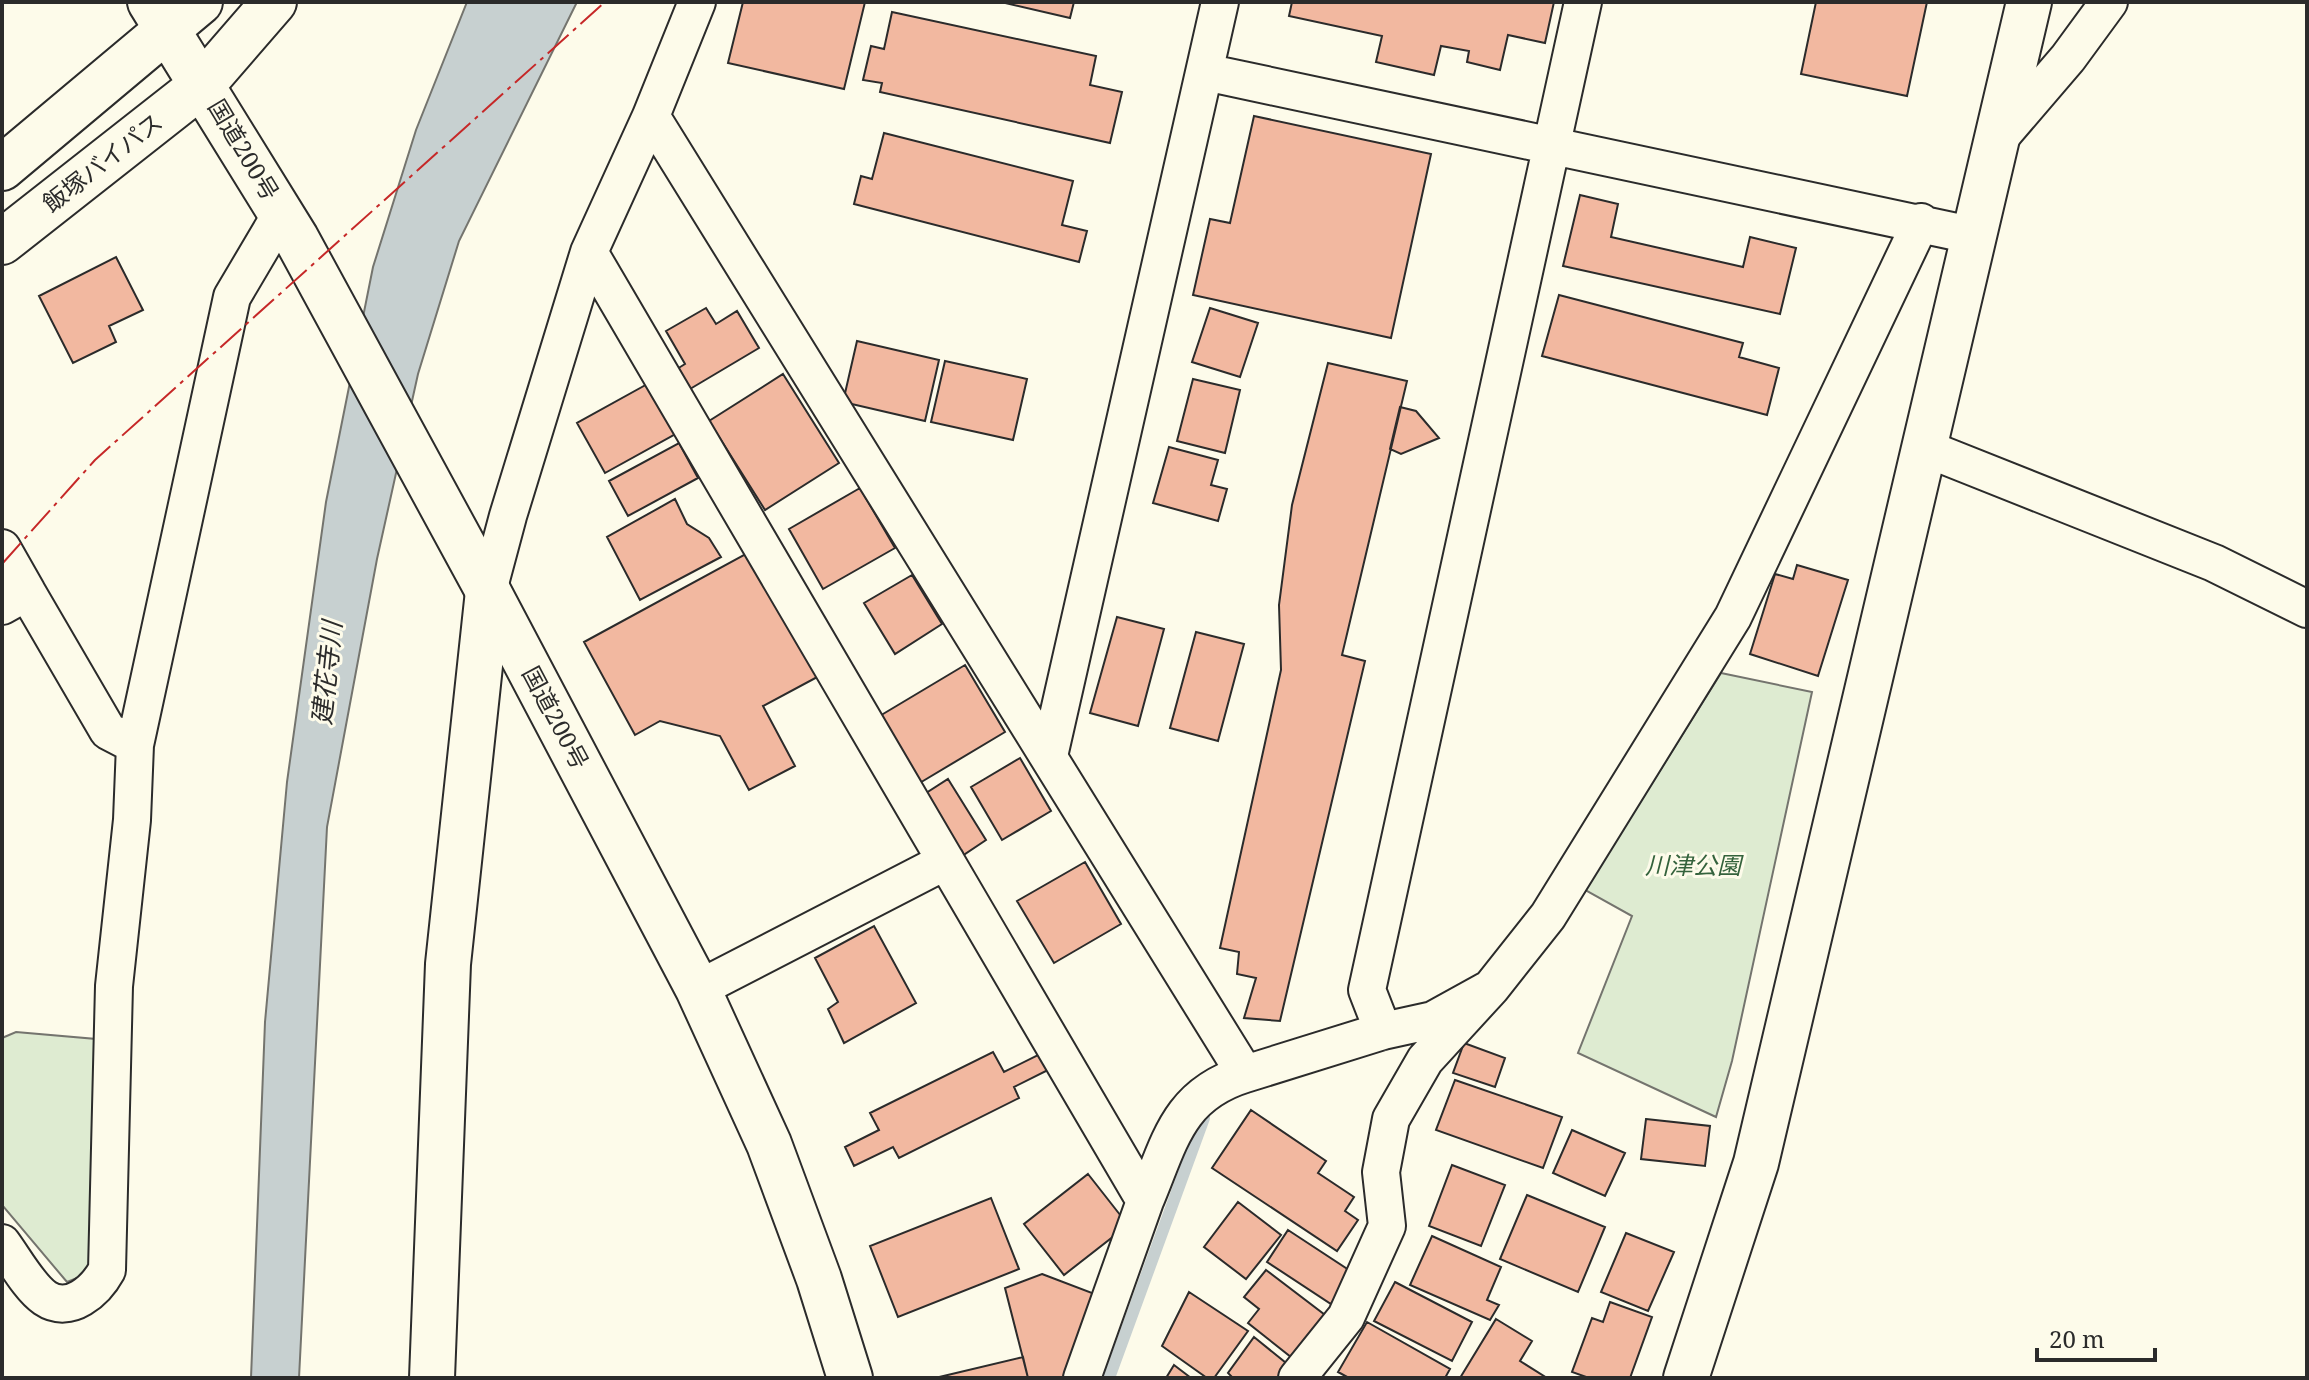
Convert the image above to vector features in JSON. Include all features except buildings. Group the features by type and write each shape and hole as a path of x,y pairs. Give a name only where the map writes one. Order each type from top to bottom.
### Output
{"main road":[{"path":"2,168 158,17 200,2"},
{"name":"国道200号","path":"203,84 274,2"},
{"path":"1686,1378 1756,1163 1925,448 1971,235 2029,2"},
{"name":"国道200号","path":"158,17 203,84 288,226 488,591 698,989 769,1144 819,1279 850,1378"},
{"name":"飯塚バイパス","path":"2,242 203,84"},
{"path":"432,1378 448,964 488,591"}],"street":[{"path":"488,591 589,252 651,116 697,2"},
{"path":"1049,756 1220,2"},
{"path":"1383,1031 1367,990 1583,2"},
{"path":"1996,142 2068,58 2109,2"},
{"path":"1205,72 1552,143 1971,235"},
{"path":"651,116 1245,1074"},
{"path":"1297,1378 1346,1317 1387,1226 1381,1172 1391,1119 1425,1060 1491,988 1548,916 1733,617 1921,222"},
{"path":"2,1243 45,1298 61,1304 91,1293 107,1270 114,986 132,820 135,745 232,297 288,226"},
{"path":"589,252 1145,1201"},
{"path":"1925,448 2214,563 2307,609"},
{"path":"2,548 15,599 108,731 135,745"},
{"path":"698,989 946,861"},
{"path":"1082,1378 1145,1201 1183,1111 1211,1087 1383,1031 1433,1020 1491,988"}],"green space":[{"name":"川津公園","path":"1721,673 1812,692 1732,1061 1716,1117 1578,1053 1632,916 1585,890"},
{"path":"16,1032 96,1039 95,1262 85,1275 67,1282 2,1205 2,1038"}],"water":[{"name":"建花寺川","path":"467,2 577,2 459,241 418,374 377,559 327,827 299,1378 251,1378 265,1022 287,782 326,502 373,267 416,130"}],"waterway":[{"path":"1109,1378 1204,1118"}],"power":[{"path":"2,564 95,460 605,2"}]}
